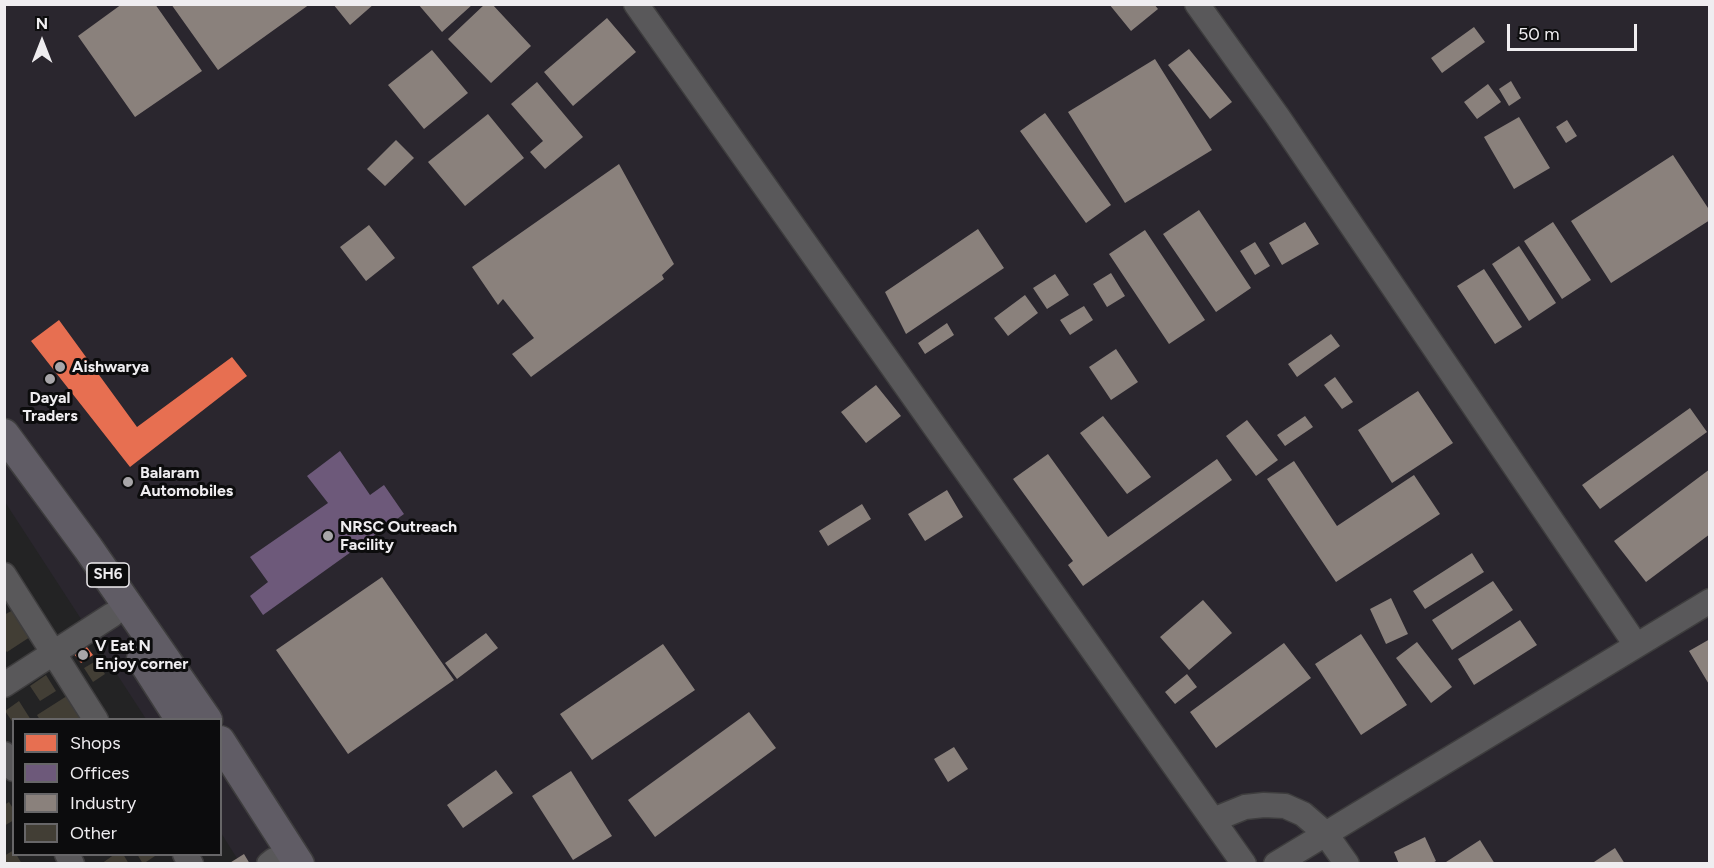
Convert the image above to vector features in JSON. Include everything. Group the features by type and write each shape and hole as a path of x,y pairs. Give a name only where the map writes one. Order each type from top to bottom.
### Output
{"main road":[{"name":"SH6","path":"4,434 95,557 206,718"},
{"name":"SH6","path":"4,465 112,615 180,718"},
{"path":"222,745 280,863"},
{"path":"222,782 280,863"}],"street":[{"path":"636,4 1244,864"},
{"path":"1197,4 1278,117 1636,645"},
{"path":"4,575 13,607 53,654 95,718"},
{"path":"1276,864 1710,602"},
{"path":"4,685 112,615"},
{"path":"1213,820 1245,807 1285,806 1303,814 1325,833 1347,864"}],"shaded area":[{"path":"5,5 1709,5 1709,863 240,863 222,835 222,718 145,718 5,502"}],"building: Shops":[{"path":"59,320 137,427 232,357 247,376 130,467 31,341"},
{"path":"83,642 93,655 81,663 71,650"}],"building: Offices":[{"name":"NRSC Outreach Facility","path":"340,451 370,495 384,485 404,514 263,615 250,596 268,582 250,557 328,503 307,476"}],"building: Industry":[{"path":"122,4 155,4 202,71 135,117 78,36"},
{"path":"171,4 310,4 218,70"},
{"path":"333,4 374,4 350,25"},
{"path":"418,4 473,4 442,32"},
{"path":"485,4 492,4 531,46 491,83 448,39"},
{"path":"1109,4 1154,4 1158,9 1131,31"},
{"path":"607,18 636,52 573,106 544,72"},
{"path":"1474,27 1485,42 1442,73 1431,58"},
{"path":"1189,49 1232,102 1210,119 1168,65"},
{"path":"432,50 468,93 424,129 388,85"},
{"path":"1155,59 1212,150 1125,203 1068,112"},
{"path":"1511,81 1521,98 1509,106 1499,89"},
{"path":"537,82 583,137 545,169 530,152 543,141 511,104"},
{"path":"1488,84 1501,102 1477,119 1464,102"},
{"path":"1045,113 1111,205 1086,223 1020,131"},
{"path":"488,114 524,158 465,206 428,162"},
{"path":"1519,117 1550,168 1514,189 1484,137"},
{"path":"1567,120 1577,136 1566,143 1556,127"},
{"path":"396,140 414,158 385,186 367,169"},
{"path":"1673,155 1710,211 1710,220 1611,283 1571,221"},
{"path":"619,164 674,264 662,275 664,279 531,377 512,354 534,338 503,299 498,305 472,267"},
{"path":"1199,210 1251,288 1216,312 1163,234"},
{"path":"1305,222 1319,244 1282,265 1269,243"},
{"path":"1553,222 1591,280 1562,299 1524,241"},
{"path":"369,225 395,258 366,281 340,247"},
{"path":"978,229 1004,268 906,334 885,292"},
{"path":"1145,230 1205,320 1169,344 1109,254"},
{"path":"1255,242 1270,266 1255,275 1240,251"},
{"path":"1519,246 1556,303 1529,321 1492,264"},
{"path":"1484,269 1522,327 1495,344 1457,286"},
{"path":"1111,273 1125,296 1107,307 1093,284"},
{"path":"1055,274 1069,295 1047,309 1033,288"},
{"path":"1025,295 1038,313 1008,336 994,318"},
{"path":"1084,306 1093,320 1070,335 1060,320"},
{"path":"947,323 954,335 925,354 918,343"},
{"path":"1331,334 1340,346 1297,377 1288,364"},
{"path":"1116,349 1138,382 1111,400 1089,367"},
{"path":"1335,377 1353,402 1342,409 1324,385"},
{"path":"876,385 901,416 866,443 841,412"},
{"path":"1418,391 1453,443 1392,483 1358,430"},
{"path":"1690,408 1707,432 1600,509 1582,485"},
{"path":"1103,416 1151,477 1127,494 1080,433"},
{"path":"1305,416 1313,427 1285,446 1277,435"},
{"path":"1247,420 1278,460 1256,476 1226,436"},
{"path":"1048,454 1108,537 1217,459 1232,480 1083,586 1068,565 1073,561 1013,479"},
{"path":"1294,461 1337,526 1414,475 1440,514 1336,582 1267,479"},
{"path":"1710,469 1710,534 1646,582 1614,541"},
{"path":"947,490 963,517 925,541 908,514"},
{"path":"862,504 871,519 828,546 819,531"},
{"path":"1472,553 1484,572 1425,609 1413,591"},
{"path":"382,577 454,680 348,754 276,650"},
{"path":"1493,581 1513,610 1452,650 1432,620"},
{"path":"1391,598 1408,634 1386,644 1370,609"},
{"path":"1203,600 1232,633 1189,670 1160,637"},
{"path":"1520,620 1537,645 1474,685 1458,659"},
{"path":"486,633 498,648 457,679 445,663"},
{"path":"1361,634 1407,705 1361,735 1315,664"},
{"path":"1710,639 1710,686 1689,651"},
{"path":"1417,642 1452,687 1431,703 1396,658"},
{"path":"1284,643 1311,678 1216,748 1190,712"},
{"path":"663,644 695,690 592,760 560,714"},
{"path":"1187,674 1197,687 1175,704 1165,692"},
{"path":"749,712 776,748 655,837 628,800"},
{"path":"954,747 968,769 948,782 934,759"},
{"path":"496,770 513,793 463,828 447,805"},
{"path":"571,771 612,836 573,860 532,796"},
{"path":"1425,837 1436,861 1431,864 1399,864 1394,852"},
{"path":"1480,840 1495,864 1447,864 1446,862"},
{"path":"1615,848 1625,864 1591,864"},
{"path":"244,854 250,864 228,864"}],"building: Other":[{"path":"13,610 30,637 7,652 4,649 4,615"},
{"path":"96,661 105,674 93,682 84,668"},
{"path":"46,675 56,691 40,701 30,686"},
{"path":"70,694 84,716 81,718 39,718 37,715"},
{"path":"19,701 30,718 12,718 12,721 5,711"},
{"path":"9,802 12,807 12,821 4,826 4,805"},
{"path":"12,851 12,856 17,856 22,864 4,864 4,856"},
{"path":"112,856 124,856 129,864 101,864"},
{"path":"138,856 155,856 143,864"}],"place":[{"name":"Aishwarya","path":"60,367"},
{"name":"Dayal Traders","path":"50,379"},
{"name":"Balaram Automobiles","path":"128,482"},
{"name":"NRSC Outreach Facility","path":"328,536"},
{"name":"V Eat N Enjoy corner","path":"83,655"}]}
